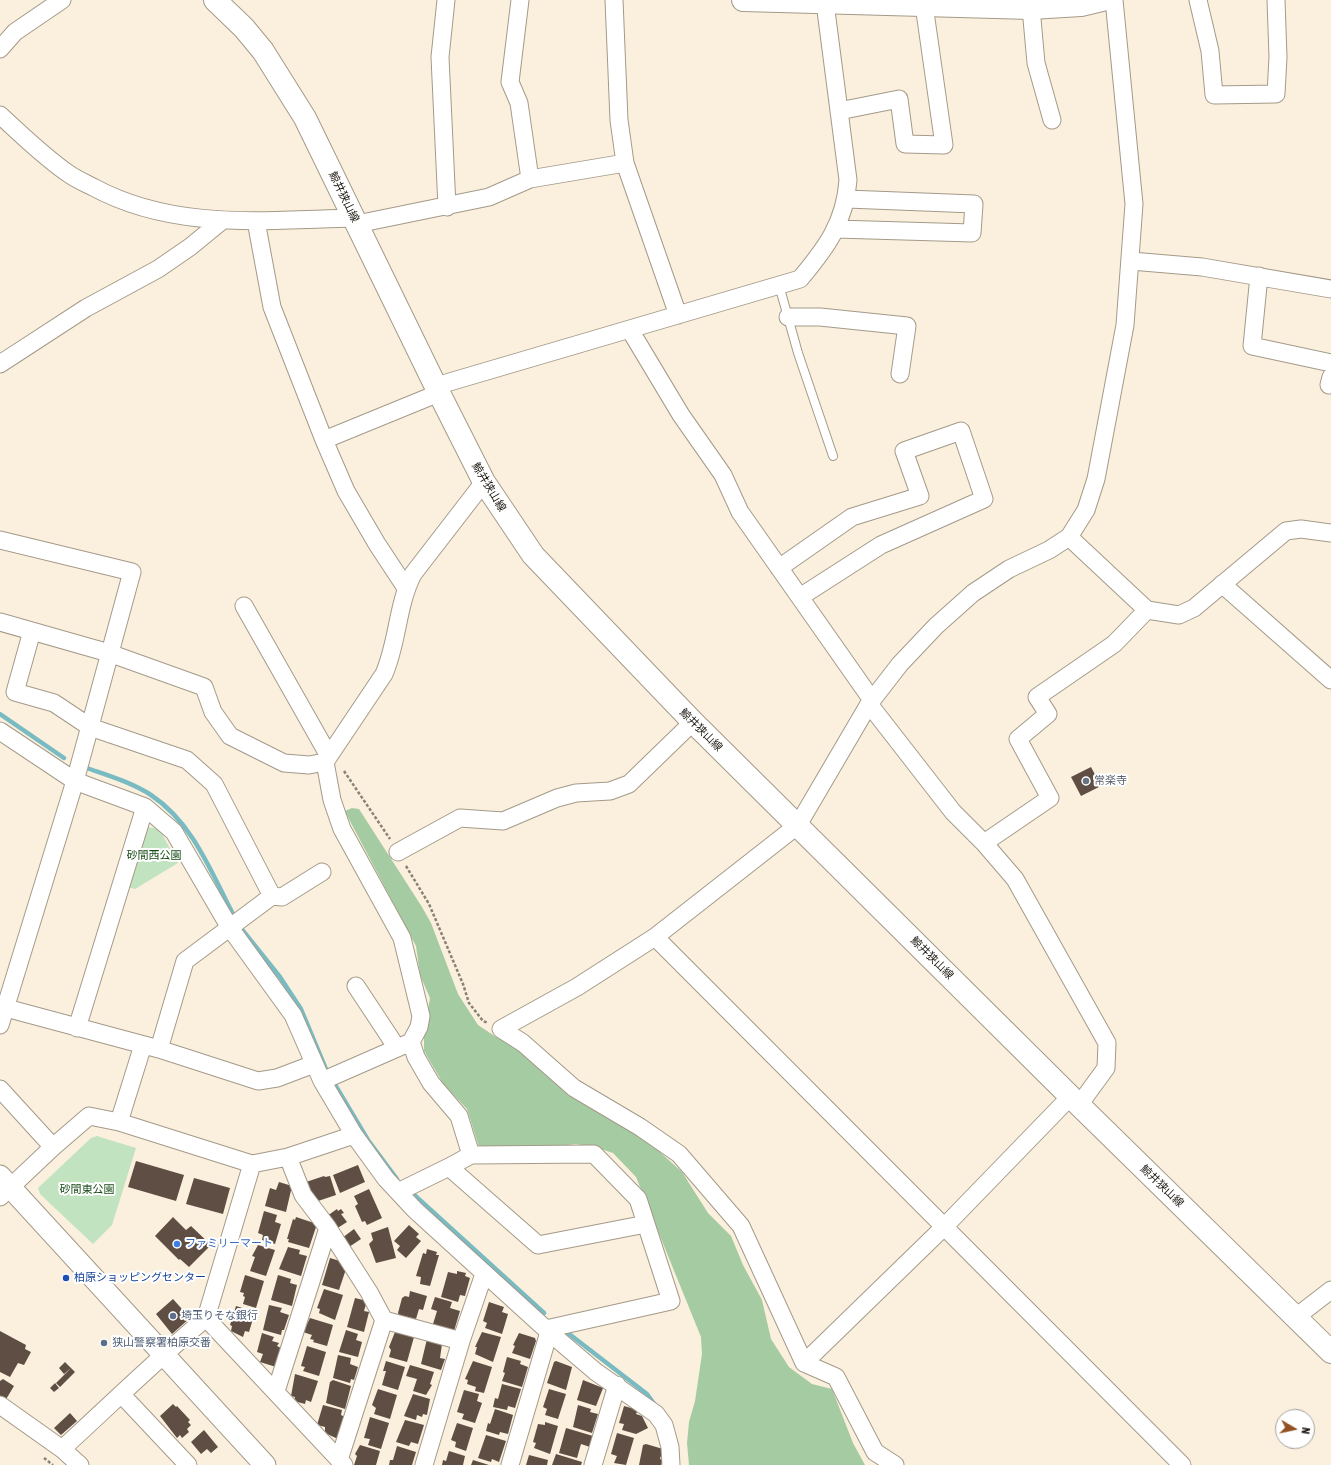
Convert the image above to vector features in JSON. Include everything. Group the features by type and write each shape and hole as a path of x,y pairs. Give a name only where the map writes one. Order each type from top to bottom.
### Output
{"main road":[{"name":"鯨井狭山線","path":"216,0 244,28 263,51 304,118 437,390 484,482 533,555 693,722 1075,1101 1331,1352"},
{"path":"743,0 924,5 1082,5 1102,0"}],"street":[{"path":"0,49 15,32 62,0"},
{"path":"446,0 440,57 447,207"},
{"path":"520,0 510,82 519,103 530,179"},
{"path":"614,0 619,120 625,163 678,315"},
{"path":"895,1465 875,1452 836,1377 804,1364 741,1226 679,1154 640,1127 574,1088 523,1043 501,1029 577,988 655,937 798,826 871,702 900,664 926,636 973,593 1009,569 1049,550 1069,537 1086,510 1096,479 1125,325 1131,261 1134,204 1114,0"},
{"path":"1198,0 1210,51 1214,95 1276,94 1278,57 1276,0"},
{"path":"324,440 437,390 678,315 800,279 827,246 836,229 847,199 848,180 825,3"},
{"path":"1031,4 1036,62 1052,120"},
{"path":"839,111 898,99 905,144 944,145 924,5"},
{"path":"0,115 23,138 69,175 117,199 146,210 175,216 223,220 355,221 447,207 497,195 530,179 625,163"},
{"path":"836,229 972,233 974,204 847,199"},
{"path":"0,364 86,308 158,269 190,247 223,220"},
{"path":"256,221 272,307 324,440 346,491 377,544 406,588"},
{"path":"1131,261 1202,267 1331,289"},
{"path":"1259,276 1252,346 1331,363"},
{"path":"788,317 820,317 907,326 900,374"},
{"path":"630,330 681,415 723,476 740,512 871,702 953,812 984,843 1014,879 1107,1043 1106,1068 1075,1101 804,1364"},
{"path":"778,568 852,517 920,496 904,451 961,431 984,499 881,545 800,597"},
{"path":"0,622 109,653 204,687 213,712 230,736 249,748 284,764 309,765 327,759 384,674 390,658 406,588 413,574 484,482"},
{"path":"1069,537 1147,610 1179,615 1194,608 1286,531 1301,529 1331,532"},
{"path":"0,540 132,572 75,781 0,1025"},
{"path":"1222,584 1331,680"},
{"path":"244,606 327,759 332,800 342,829 402,938 421,1016 419,1027 404,1045 322,1081"},
{"path":"984,843 1050,798 1018,739 1048,714 1036,697 1114,644 1147,610"},
{"path":"32,631 15,692 54,703 90,727 187,760 214,784 272,896"},
{"path":"398,852 460,818 503,821 557,798 576,793 619,789 629,784 693,722"},
{"path":"1,735 75,781 146,807 174,832 230,928 293,1015 322,1081 354,1135 386,1179 484,1274 547,1331 596,1372 617,1385 656,1414 664,1425 670,1447 671,1465"},
{"path":"77,1028 146,807"},
{"path":"119,1122 151,1047 184,962 272,896 282,897 322,872"},
{"path":"655,937 1182,1465"},
{"path":"356,986 404,1045 416,1057 431,1083 459,1116 471,1155"},
{"path":"6,1008 151,1047 258,1081 277,1078 314,1064"},
{"path":"0,1089 53,1147"},
{"path":"265,1465 164,1354 4,1187 89,1116 119,1122 252,1164 288,1157 354,1135"},
{"path":"398,1192 471,1155 594,1154 638,1199 671,1301 547,1331"},
{"path":"288,1157 303,1195 328,1228 369,1292 384,1320 342,1462"},
{"path":"62,1449 164,1354 206,1318 252,1164"},
{"path":"449,1167 538,1245 646,1224"},
{"path":"276,1391 328,1228"},
{"path":"424,1465 461,1341 484,1274"},
{"path":"1296,1317 1331,1290"},
{"path":"206,1318 342,1462"},
{"path":"384,1320 461,1341"},
{"path":"510,1465 547,1331"},
{"path":"593,1465 617,1385"},
{"path":"122,1394 188,1465"},
{"path":"0,1405 62,1449 80,1465"}],"lane":[{"path":"779,285 798,353 833,456"}],"path":[{"path":"327,759 343,769 398,852 429,904 463,984 469,1002 484,1021 501,1029"}],"green space":[{"path":"352,808 359,809 422,907 431,923 458,994 478,1025 496,1037 512,1043 532,1063 557,1083 652,1145 682,1172 708,1213 731,1236 743,1265 762,1300 771,1339 789,1367 812,1384 832,1389 853,1443 865,1465 689,1465 687,1443 689,1422 695,1401 702,1354 701,1337 636,1177 613,1153 598,1148 576,1144 553,1147 479,1147 467,1109 444,1085 424,1051 424,1034 430,998 420,975 416,946 345,811"},
{"name":"砂間西公園","path":"145,827 156,828 162,834 178,863 135,889 127,887"},
{"name":"砂間東公園","path":"97,1136 136,1148 112,1225 93,1244 40,1194 38,1188 91,1138"}],"building":[{"name":"常楽寺","path":"1091,767 1101,786 1081,796 1071,777"},
{"path":"136,1161 184,1175 176,1201 128,1187"},
{"path":"358,1165 365,1182 340,1193 333,1175"},
{"path":"324,1176 330,1176 336,1195 315,1202 306,1182"},
{"path":"194,1178 230,1188 223,1214 186,1204"},
{"path":"279,1182 292,1186 286,1212 265,1206 270,1188 276,1190"},
{"path":"369,1189 382,1218 367,1225 365,1221 362,1222 355,1206 358,1204 354,1196"},
{"path":"337,1209 338,1211 341,1209 344,1213 341,1214 347,1222 336,1229 327,1216"},
{"path":"264,1211 277,1215 275,1222 281,1224 275,1244 262,1240 263,1235 258,1233"},
{"path":"173,1217 186,1230 191,1226 211,1245 189,1267 180,1259 179,1260 155,1236"},
{"path":"296,1217 317,1224 309,1248 288,1242 289,1239 287,1239 293,1219 295,1220"},
{"path":"409,1225 419,1234 416,1237 421,1241 406,1258 397,1250 400,1246 394,1241"},
{"path":"388,1227 396,1258 376,1263 369,1244 373,1240 371,1233"},
{"path":"354,1229 361,1239 349,1247 342,1238"},
{"path":"258,1245 275,1250 266,1276 250,1271 255,1257 252,1256"},
{"path":"288,1247 300,1250 299,1254 307,1256 301,1276 279,1269"},
{"path":"427,1249 437,1252 436,1255 439,1255 430,1286 420,1284 421,1277 416,1276 423,1253 426,1254"},
{"path":"330,1258 343,1262 347,1266 339,1290 322,1285"},
{"path":"457,1271 466,1273 465,1276 470,1278 465,1296 460,1295 458,1302 441,1297 448,1272 457,1274"},
{"path":"245,1275 264,1281 256,1308 243,1304 245,1297 243,1296 244,1293 240,1292"},
{"path":"278,1275 291,1279 290,1283 297,1285 292,1306 271,1300"},
{"path":"324,1289 343,1295 335,1320 319,1313 320,1309 317,1308"},
{"path":"410,1291 427,1296 423,1310 419,1309 416,1319 399,1315 398,1313 402,1298 405,1296 409,1297"},
{"path":"435,1297 452,1302 450,1308 460,1311 454,1331 433,1324 437,1311 431,1309"},
{"path":"355,1298 367,1301 364,1311 369,1312 364,1332 347,1327"},
{"name":"埼玉りそな銀行","path":"173,1299 190,1318 172,1334 156,1314"},
{"path":"489,1302 504,1307 502,1312 508,1314 502,1334 485,1328 487,1323 483,1321"},
{"path":"269,1305 282,1308 280,1312 289,1315 281,1335 263,1330"},
{"path":"236,1306 255,1312 249,1332 245,1331 243,1337 231,1331 232,1326 230,1325"},
{"path":"310,1318 333,1325 327,1346 313,1342 314,1340 310,1339 312,1335 303,1332"},
{"path":"346,1330 358,1334 356,1340 362,1342 358,1357 339,1352"},
{"path":"0,1331 26,1345 25,1349 31,1352 24,1365 18,1363 10,1377 0,1372"},
{"path":"395,1332 414,1337 407,1362 389,1357 391,1350 389,1347"},
{"path":"482,1332 501,1337 493,1362 475,1354 477,1347 475,1347"},
{"path":"262,1333 274,1337 272,1341 279,1343 277,1346 281,1348 276,1367 260,1362 263,1354 257,1352"},
{"path":"519,1333 535,1338 536,1341 530,1359 512,1353 515,1346 513,1345"},
{"path":"427,1339 442,1344 440,1358 445,1359 441,1370 421,1364"},
{"path":"307,1346 326,1352 319,1376 303,1371 305,1367 301,1366"},
{"path":"338,1355 351,1358 350,1364 358,1367 354,1380 351,1379 350,1383 333,1378"},
{"path":"507,1357 521,1361 520,1364 528,1367 522,1387 502,1381 505,1373 503,1372"},
{"path":"386,1361 405,1367 398,1390 382,1385 386,1371 383,1371"},
{"path":"473,1361 492,1367 484,1393 475,1391 476,1387 467,1384 468,1380 465,1379"},
{"path":"556,1361 572,1367 566,1390 547,1383 554,1362"},
{"path":"65,1362 71,1368 64,1374 59,1368"},
{"path":"410,1365 434,1372 430,1384 432,1385 426,1395 413,1391 417,1379 406,1376"},
{"path":"71,1368 75,1372 60,1387 56,1383"},
{"path":"295,1374 318,1381 311,1402 306,1400 305,1404 294,1401 295,1397 291,1396"},
{"path":"3,1379 14,1386 5,1401 0,1398 0,1381"},
{"path":"333,1380 351,1386 345,1409 326,1403 330,1382"},
{"path":"583,1380 603,1388 596,1406 577,1400"},
{"path":"55,1383 59,1388 54,1392 50,1388"},
{"path":"502,1384 521,1389 515,1408 508,1406 507,1410 493,1407 495,1398 498,1399"},
{"path":"378,1389 397,1395 390,1419 374,1414 376,1408 372,1405"},
{"path":"549,1389 566,1394 558,1419 545,1415 547,1409 543,1407"},
{"path":"464,1390 479,1394 477,1401 482,1403 475,1423 462,1419 464,1414 457,1412"},
{"path":"413,1394 430,1399 427,1415 423,1414 422,1417 417,1415 416,1420 404,1416"},
{"path":"173,1404 176,1407 177,1406 190,1420 188,1422 191,1425 187,1429 189,1432 182,1438 180,1435 177,1438 160,1416"},
{"path":"323,1405 342,1410 341,1415 345,1417 338,1439 325,1433 325,1427 317,1425"},
{"path":"578,1405 591,1409 590,1412 598,1414 592,1433 573,1427"},
{"path":"624,1406 638,1410 636,1414 642,1416 648,1428 636,1434 622,1430 624,1424 619,1423"},
{"path":"495,1409 513,1415 508,1434 500,1432 499,1435 486,1431"},
{"path":"70,1413 77,1421 61,1435 54,1428"},
{"path":"370,1417 389,1423 381,1449 368,1445 370,1439 364,1438"},
{"path":"405,1420 424,1425 418,1444 411,1442 409,1446 396,1442"},
{"path":"545,1422 558,1426 550,1454 534,1448 536,1443 533,1442 538,1424 545,1425"},
{"path":"457,1423 473,1428 466,1451 455,1447 456,1442 451,1440"},
{"path":"566,1428 593,1436 590,1447 581,1444 577,1458 559,1453"},
{"path":"204,1430 218,1447 211,1453 207,1449 201,1454 191,1442"},
{"path":"617,1433 634,1438 626,1465 614,1463 617,1456 611,1454"},
{"path":"486,1435 506,1441 499,1462 492,1459 491,1462 478,1458"},
{"path":"646,1444 663,1449 660,1459 663,1460 661,1465 639,1465 643,1445"},
{"path":"360,1445 380,1451 376,1465 354,1465 357,1456 355,1454"},
{"path":"397,1446 416,1452 412,1465 389,1465 390,1460 393,1460"},
{"path":"449,1451 465,1456 463,1465 442,1465 443,1460 446,1461"},
{"path":"556,1454 582,1462 581,1465 552,1465"},
{"path":"529,1455 548,1460 547,1465 526,1465"},
{"path":"473,1460 489,1465 471,1465"}],"waterway":[{"path":"0,714 64,758"},
{"path":"84,767 135,786 166,806 190,834 200,849 233,914"},
{"path":"240,927 280,977 301,1009 326,1069"},
{"path":"334,1083 368,1140 397,1179"},
{"path":"411,1192 544,1313"},
{"path":"564,1330 647,1394 655,1405"}],"place":[{"name":"常楽寺","path":"1086,781"},
{"name":"ファミリーマート","path":"177,1244"},
{"name":"柏原ショッピングセンター","path":"66,1278"},
{"name":"埼玉りそな銀行","path":"173,1316"},
{"name":"狭山警察署柏原交番","path":"104,1343"}]}
